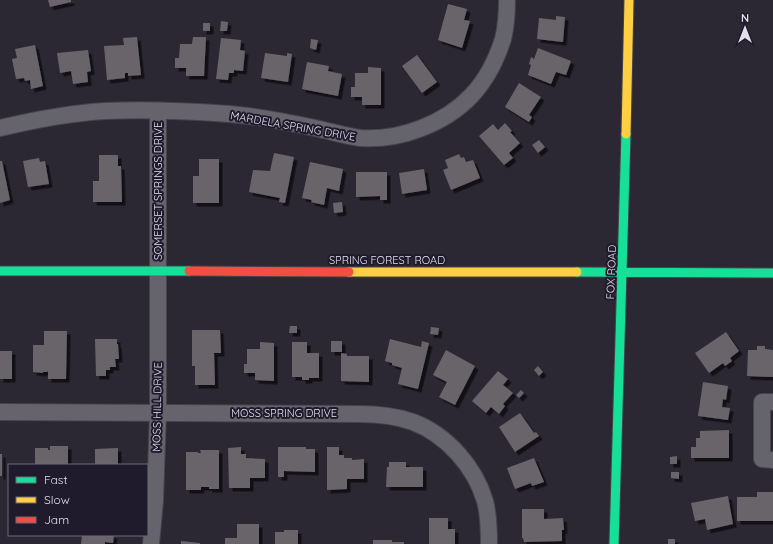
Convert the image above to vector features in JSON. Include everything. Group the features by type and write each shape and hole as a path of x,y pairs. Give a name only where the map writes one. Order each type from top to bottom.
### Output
{"main road":[{"name":"FOX ROAD","path":"614,544 623,273 629,0"},
{"name":"SPRING FOREST ROAD","path":"0,271 158,270 773,273"}],"street":[{"name":"MARDELA SPRING DRIVE","path":"0,128 35,120 97,112 158,111 229,114 259,118 359,138 379,138 402,134 440,120 472,95 493,62 503,39 507,15 507,0"},
{"name":"SOMERSET SPRINGS DRIVE","path":"158,111 158,270"},
{"name":"MOSS HILL DRIVE","path":"150,544 155,501 158,413 158,270"},
{"path":"773,402 762,402 762,460 773,460"},
{"name":"MOSS SPRING DRIVE","path":"0,412 359,414 396,417 414,422 442,438 459,454 470,469 479,484 485,502 489,524 489,544"}],"building":[{"path":"48,0 71,0 71,2 50,7"},
{"path":"448,4 467,9 464,20 470,21 462,48 438,40"},
{"path":"556,16 565,17 563,42 537,39 539,18 556,20"},
{"path":"221,21 228,22 227,31 220,31"},
{"path":"203,23 210,23 210,31 203,31"},
{"path":"137,37 141,75 128,76 128,73 125,73 125,78 107,80 104,46 124,45 123,38"},
{"path":"193,37 206,37 204,76 186,76 186,68 175,68 175,58 179,58 180,44 192,44"},
{"path":"221,38 241,40 240,50 245,51 243,71 234,70 234,73 229,73 228,80 216,79"},
{"path":"311,39 318,40 316,50 310,48"},
{"path":"35,45 43,86 31,89 30,80 25,81 24,78 16,79 12,59 17,58 15,49"},
{"path":"538,48 571,61 566,75 556,72 551,84 528,75 531,65 529,64 531,57 534,59"},
{"path":"88,50 91,71 87,72 88,82 73,84 71,71 60,73 57,53"},
{"path":"265,53 287,56 287,53 292,54 288,82 261,78"},
{"path":"417,55 437,82 422,93 402,66"},
{"path":"307,62 329,66 328,71 342,74 338,96 302,89"},
{"path":"368,67 381,68 381,105 362,105 362,97 351,97 351,87 355,87 355,73 368,73"},
{"path":"519,83 541,97 529,115 532,117 529,122 505,107"},
{"path":"505,123 512,131 510,132 520,143 509,153 513,158 504,165 479,136 493,124 498,130"},
{"path":"539,140 545,147 538,153 532,145"},
{"path":"274,153 294,157 285,203 279,202 280,198 249,192 253,170 270,171"},
{"path":"459,154 461,158 464,157 466,162 473,160 480,178 451,190 443,170 448,168 445,160"},
{"path":"99,155 118,155 118,166 121,166 122,202 93,202 93,181 99,181"},
{"path":"39,158 40,162 45,161 49,184 28,187 23,161"},
{"path":"199,159 219,159 219,203 193,203 193,176 199,176"},
{"path":"0,161 2,161 10,200 0,203"},
{"path":"310,162 343,169 339,191 327,188 324,205 302,198"},
{"path":"424,169 427,190 402,194 399,173"},
{"path":"356,172 387,172 387,200 380,200 380,196 356,197"},
{"path":"342,202 343,212 334,213 333,203"},
{"path":"290,326 297,326 297,333 289,333"},
{"path":"431,327 439,328 438,335 430,334"},
{"path":"192,330 220,330 221,353 214,353 215,385 195,385 195,366 192,366"},
{"path":"44,331 67,331 66,379 48,379 48,371 43,373 33,372 33,345 44,345"},
{"path":"726,332 739,351 730,358 732,361 725,366 723,363 709,373 695,353"},
{"path":"95,339 117,339 119,359 115,359 116,367 110,367 110,370 106,370 106,376 96,376"},
{"path":"390,339 421,347 422,341 429,343 418,389 398,384 402,368 385,361"},
{"path":"331,341 342,341 342,352 331,352"},
{"path":"260,342 274,343 274,381 255,380 255,373 244,373 244,364 247,364 247,349 260,349"},
{"path":"292,342 307,342 307,353 319,353 319,378 302,380 302,377 292,377"},
{"path":"757,346 765,346 765,349 773,350 773,377 747,376 748,350 757,350"},
{"path":"446,350 475,366 455,405 439,397 447,382 433,375"},
{"path":"0,351 12,351 12,379 0,379"},
{"path":"341,353 347,354 347,356 369,356 369,382 341,381"},
{"path":"538,366 543,372 539,376 534,370"},
{"path":"498,371 508,379 503,385 513,393 503,404 505,406 499,414 491,407 486,413 472,401"},
{"path":"703,382 728,386 726,400 723,399 722,407 730,408 728,420 698,416"},
{"path":"521,390 524,393 519,398 516,395"},
{"path":"520,413 534,433 536,432 539,436 515,452 499,427"},
{"path":"729,430 729,458 691,458 691,447 696,447 696,438 700,438 700,431"},
{"path":"50,446 68,446 68,464 35,464 35,448 48,448 48,450 50,450"},
{"path":"241,447 241,454 246,454 246,458 265,459 265,478 250,478 250,488 229,488 228,448"},
{"path":"278,447 306,447 306,449 315,449 315,472 284,471 284,477 278,477"},
{"path":"327,447 339,447 339,455 344,455 344,458 352,458 352,460 364,459 364,479 347,479 347,489 327,490"},
{"path":"118,448 118,464 95,464 95,449"},
{"path":"200,450 219,450 219,489 201,487 201,490 186,490 186,452 201,453"},
{"path":"0,454 2,454 2,476 0,476"},
{"path":"677,456 677,464 670,464 670,457"},
{"path":"534,458 544,482 532,486 531,483 515,489 507,468"},
{"path":"389,462 406,462 406,467 423,467 423,487 386,487 387,467 389,467"},
{"path":"671,472 679,472 679,479 671,478"},
{"path":"757,492 773,492 773,521 737,521 737,497 757,497"},
{"path":"728,496 733,524 707,530 705,519 695,521 691,503"},
{"path":"522,509 544,509 544,519 563,518 564,530 562,530 562,541 524,542 522,538"},
{"path":"429,518 448,518 448,529 455,529 455,544 429,544"},
{"path":"237,524 259,524 259,544 225,544 225,538 237,538"},
{"path":"284,530 298,530 298,544 275,544 275,532 284,532"},
{"path":"82,536 114,536 113,543 105,542 105,544 81,544"},
{"path":"668,539 675,539 675,544 668,544"},
{"path":"373,540 392,540 392,542 404,542 404,544 373,544"},
{"path":"181,541 200,543 200,544 181,544"}],"traffic: fast":[{"path":"614,544 626,134"},
{"path":"0,271 189,271"},
{"path":"577,272 773,273"}],"traffic: slow":[{"path":"626,134 629,0"},
{"path":"349,272 577,272"}],"traffic: jam":[{"path":"189,271 349,272"}]}
